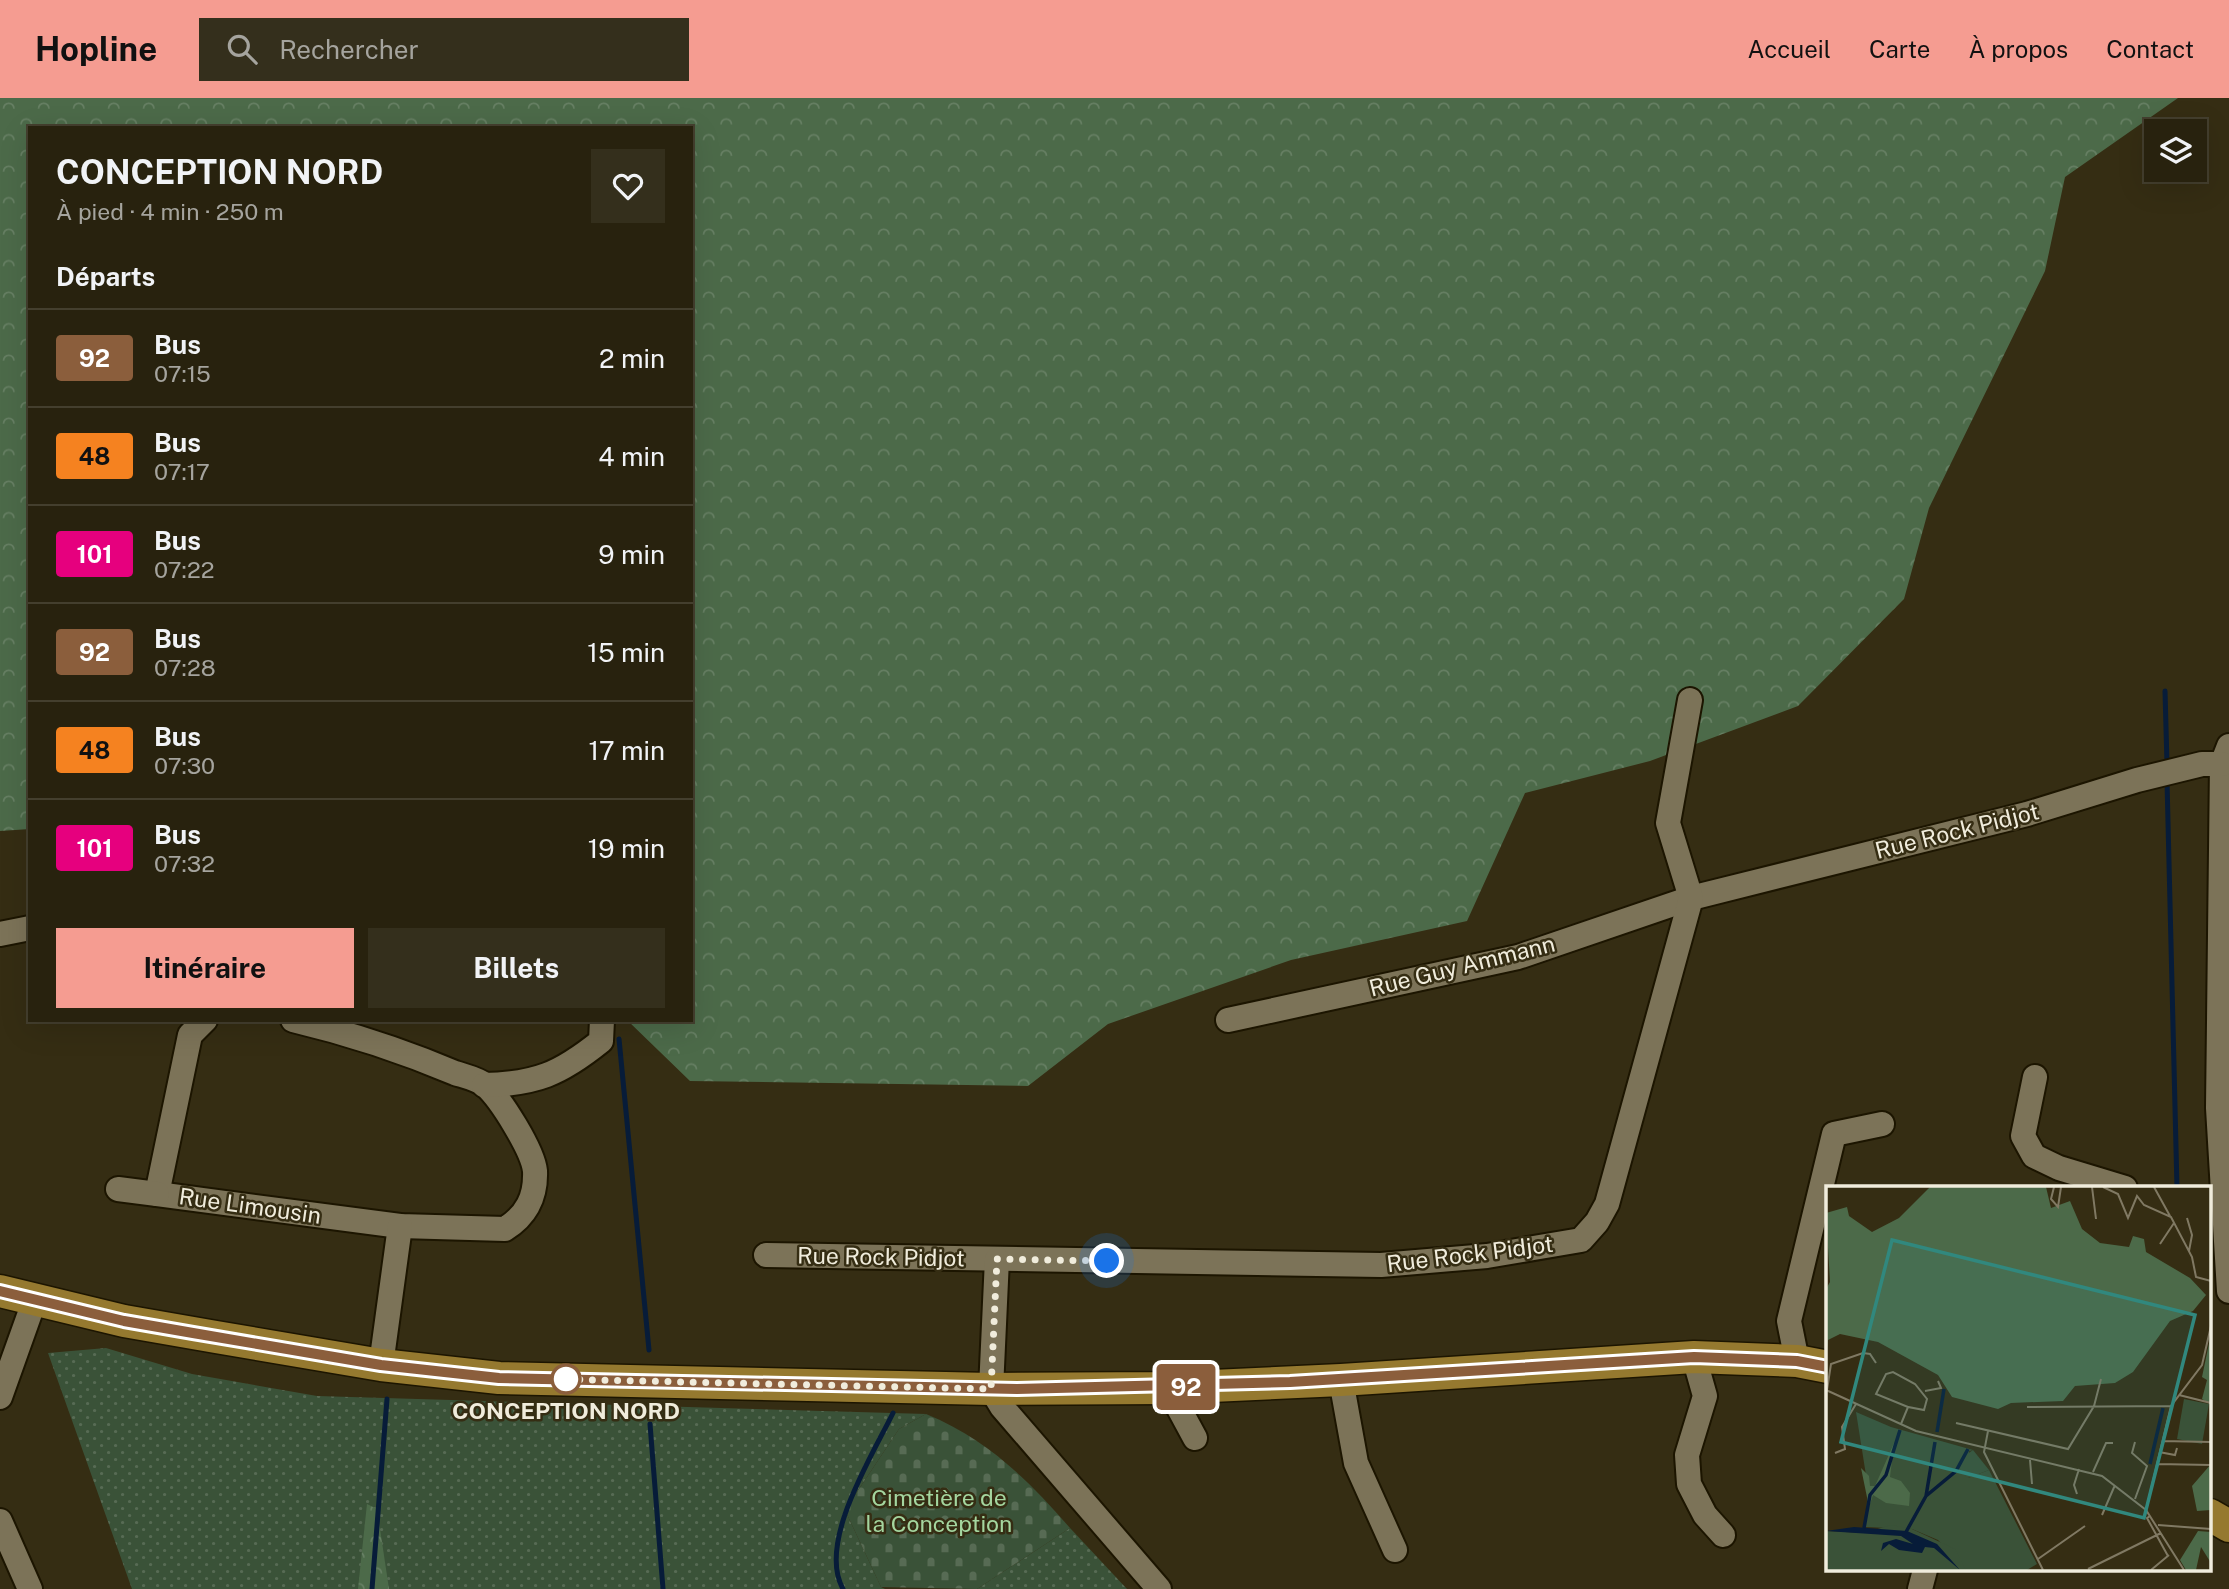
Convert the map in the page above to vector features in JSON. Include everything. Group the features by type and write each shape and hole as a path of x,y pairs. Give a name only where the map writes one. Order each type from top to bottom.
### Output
{"main road":[{"path":"0,1292 35,1298 124,1321 381,1365 499,1378 991,1389 1168,1388 1341,1380 1694,1357 1797,1361 1826,1367"},
{"path":"2212,1516 2229,1525"}],"street":[{"path":"1690,700 1668,823 1692,898"},
{"path":"2218,758 2224,1023 2223,1108 2229,1291"},
{"name":"Rue Rock Pidjot","path":"766,1255 1381,1265 1487,1256 1581,1240 1597,1222 1607,1204 1692,898 2027,814 2218,758"},
{"name":"Rue Guy Ammann","path":"1228,1020 1518,957 1692,898"},
{"path":"0,934 28,928"},
{"name":"Rue Limousin","path":"203,1022 190,1035 157,1194 400,1226 505,1229 520,1220 530,1205 536,1184 534,1160 524,1139 484,1085"},
{"path":"300,1022 414,1055 484,1085 519,1084 543,1079 567,1067 601,1041 602,1022"},
{"path":"2035,1077 2023,1136 2034,1156 2059,1168 2118,1186"},
{"path":"1797,1361 1789,1321 1834,1135 1882,1124"},
{"path":"118,1189 157,1194"},
{"path":"381,1365 400,1226"},
{"name":"Rue Rock Pidjot","path":"991,1389 997,1259"},
{"path":"0,1397 35,1298"},
{"path":"1694,1357 1705,1396 1688,1455 1689,1484 1705,1515 1723,1535"},
{"path":"1341,1380 1356,1463 1395,1550"},
{"path":"1168,1388 1195,1438"},
{"path":"991,1389 1002,1407 1159,1589"},
{"path":"0,1521 30,1589"},
{"path":"1920,1589 1924,1572"}],"green space":[{"path":"0,98 2178,98 2144,119 2144,122 2065,177 2045,271 1929,508 1904,599 1798,706 1650,761 1525,793 1467,921 1291,960 1108,1024 1028,1086 690,1081 629,1022 693,1022 693,126 28,126 28,829 0,831"},
{"path":"106,1348 192,1374 317,1396 926,1414 899,1429 845,1510 881,1587 885,1589 132,1589 48,1353"},
{"name":"Cimetière de la Conception","path":"926,1414 968,1435 1005,1462 1070,1528 977,1589 881,1587 845,1510 899,1429"},
{"path":"367,1504 377,1509 389,1589 358,1589"},
{"path":"1070,1528 1127,1589 977,1589"}],"waterway":[{"path":"2165,691 2167,764"},
{"path":"2167,781 2177,1186"},
{"path":"619,1039 649,1350"},
{"path":"372,1589 387,1399"},
{"path":"843,1589 837,1570 837,1548 842,1524 861,1475 893,1413"},
{"path":"650,1424 663,1589"}],"bus line":[{"name":"92","path":"0,1291 124,1321 381,1365 499,1378 991,1389 1168,1388 1694,1357 1797,1361 1826,1367"}],"place":[{"name":"CONCEPTION NORD","path":"566,1379"}],"route":[{"path":"566,1379 554,1379 991,1389 997,1259 1107,1261"}]}
